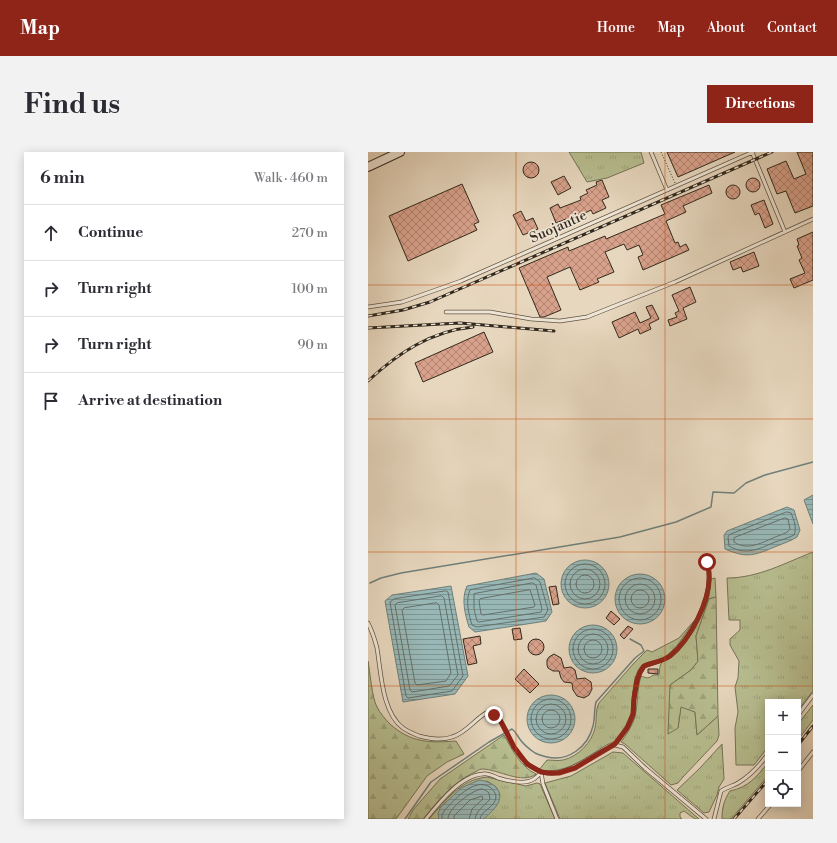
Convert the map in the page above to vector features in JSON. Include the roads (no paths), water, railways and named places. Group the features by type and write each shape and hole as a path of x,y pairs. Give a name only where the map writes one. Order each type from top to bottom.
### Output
{"street":[{"path":"368,167 388,155 400,152"}],"lane":[{"path":"651,152 666,190"},
{"path":"752,152 784,232"},
{"name":"Suojantie","path":"368,307 402,302 460,281 752,152"},
{"path":"446,312 490,312 531,319 560,321 587,317 675,282 813,219"},
{"path":"368,623 377,646 386,702 395,720 402,728 425,738 439,740 461,733 480,716 486,713 494,715 500,720 514,747 527,764 541,772 559,773 575,768 615,744 627,728 633,714 634,698 640,672 644,666 655,664 670,655 683,642 699,616 708,587 710,574 707,562"},
{"path":"801,710 813,695"},
{"path":"615,744 623,746 645,768 706,819"},
{"path":"801,767 813,752"},
{"path":"714,819 721,791 728,786 737,784 747,777 765,758"},
{"path":"426,819 449,793 472,776 483,774 527,782 535,779 541,772"},
{"path":"541,772 543,784 557,819"},
{"path":"758,819 768,807"}],"water":[{"path":"813,495 813,524 804,500"},
{"path":"787,507 794,510 800,530 797,537 763,552 751,555 740,554 725,549 724,535 727,531"},
{"path":"580,560 590,560 602,567 609,579 609,589 602,601 590,608 580,608 572,604 565,597 561,589 561,579 565,571 572,564"},
{"path":"536,573 544,579 552,612 546,621 475,632 469,627 464,601 467,586"},
{"path":"640,574 649,576 660,585 665,599 663,608 654,619 640,624 631,622 620,613 615,599 617,590 626,579"},
{"path":"451,586 468,676 455,694 403,702 385,601 392,595"},
{"path":"588,625 598,625 610,632 617,644 617,654 610,666 598,673 588,673 580,669 573,662 569,654 569,644 573,636 580,629"},
{"path":"546,695 556,695 568,702 575,714 575,724 568,736 556,743 546,743 538,739 531,732 527,724 527,714 531,706 538,699"},
{"path":"479,780 495,786 498,790 500,798 498,804 486,817 483,819 439,819 438,814 440,808 461,788"}],"waterway":[{"path":"370,583 381,578 401,573 620,537 676,522 711,507 713,492 734,493 746,483 765,475 813,462"},
{"path":"405,819 431,782 489,742 512,729 526,746 540,755 555,758 569,755 576,751 587,740 590,734 594,723 596,702 635,658 644,651 641,645 630,639"}],"railway":[{"path":"368,316 403,310 430,302 772,152"},
{"path":"368,328 460,323 554,331"},
{"path":"368,381 391,361 429,338 458,329 473,327"},
{"path":"801,741 813,726"},
{"path":"734,819 765,783"}]}
